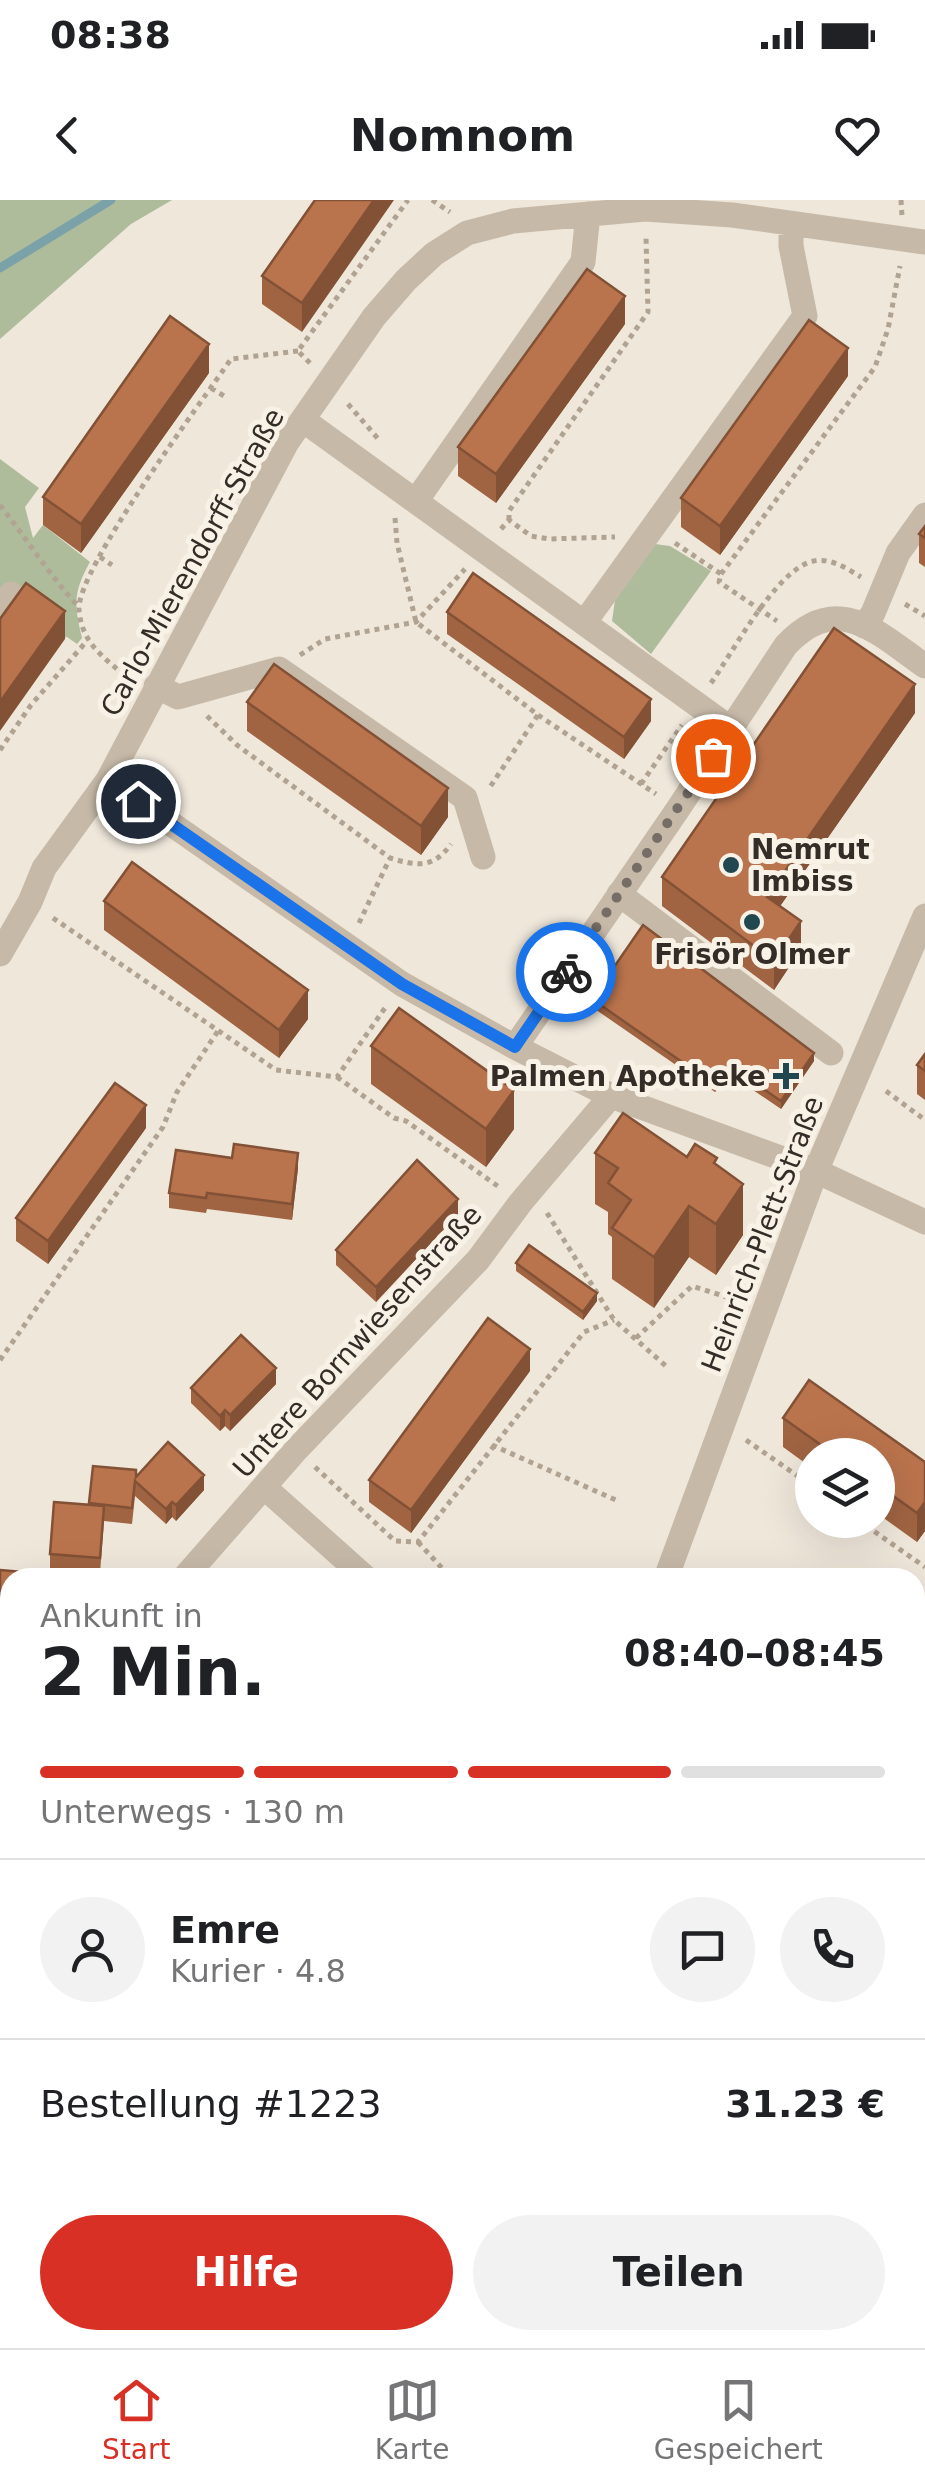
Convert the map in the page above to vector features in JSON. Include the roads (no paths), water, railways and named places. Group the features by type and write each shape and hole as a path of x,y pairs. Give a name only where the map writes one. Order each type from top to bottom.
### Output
{"street":[{"name":"Carlo-Mierendorff-Straße","path":"3,943 30,902 44,868 108,780 254,501 303,420 374,317 434,254 467,232 582,210 732,215 915,241"},
{"path":"416,501 583,262 582,210"},
{"path":"584,623 805,316 790,246 791,224"},
{"path":"303,420 731,729"},
{"path":"864,626 898,553 925,515"},
{"path":"515,1047 796,634 821,619 837,616 864,626 925,666"},
{"path":"153,692 178,697 279,669 465,798 483,856"},
{"path":"108,780 402,984 515,1047 611,1096 816,1171 925,1222"},
{"path":"619,894 831,1052"},
{"name":"Heinrich-Plett-Straße","path":"670,1568 816,1171 925,916"},
{"name":"Untere Bornwiesenstraße","path":"193,1568 296,1450 478,1260 611,1096"},
{"path":"264,1487 355,1568"}],"waterway":[{"path":"0,268 111,200"}],"place":[{"name":"Nemrut Imbiss","path":"731,865"},
{"name":"Frisör Olmer","path":"752,922"},
{"name":"Palmen Apotheke","path":"786,1076"}]}
